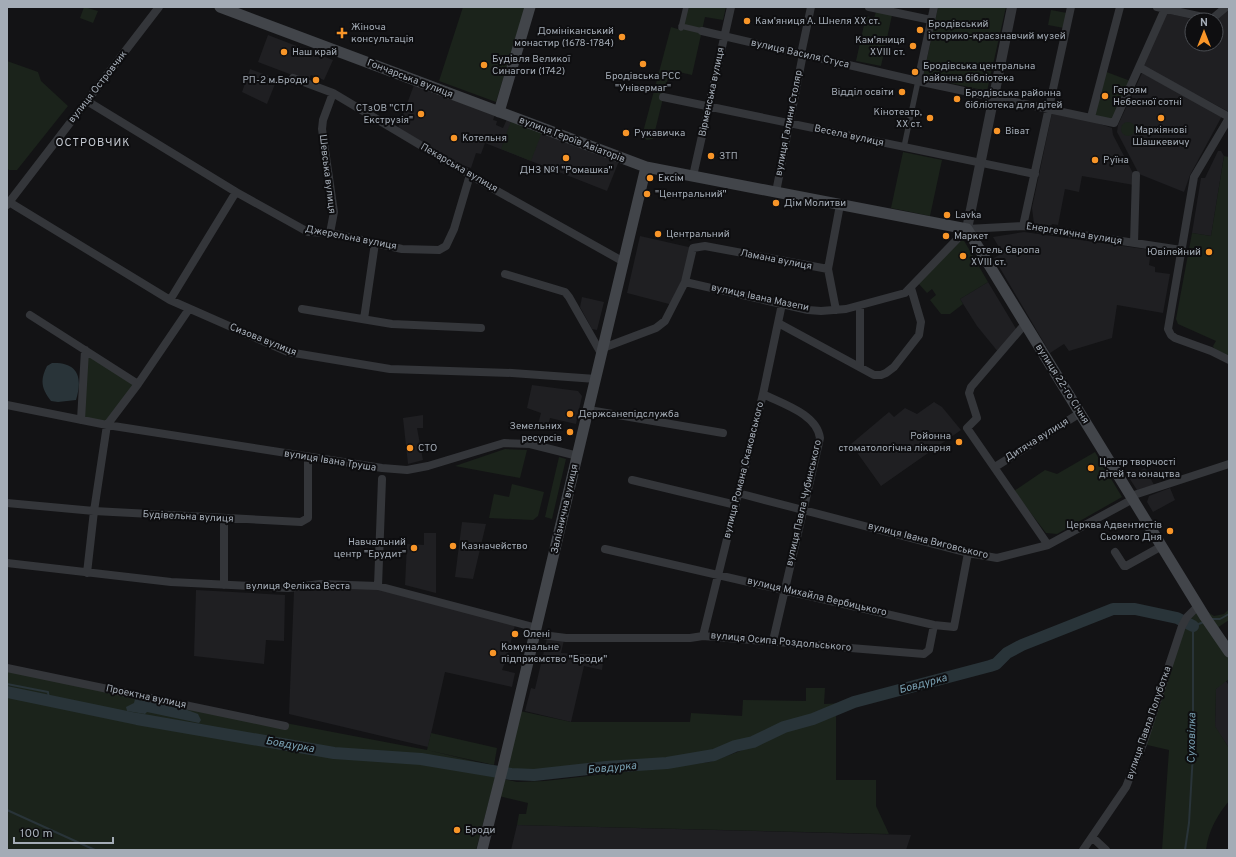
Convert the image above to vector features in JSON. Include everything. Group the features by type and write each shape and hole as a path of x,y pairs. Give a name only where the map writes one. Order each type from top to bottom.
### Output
{"main road":[{"name":"Гончарська вулиця","path":"220,7 499,112"},
{"path":"499,112 530,7"},
{"name":"вулиця Героїв Авіаторів","path":"499,112 646,167 967,229"},
{"name":"Залізнична вулиця","path":"482,850 536,631 646,167"},
{"name":"вулиця 22-го Січня","path":"967,229 1198,606 1229,652"}],"street":[{"name":"вулиця Островчик","path":"8,204 159,7"},
{"name":"вулиця Василя Стуса","path":"686,7 681,27 918,82 1114,123 1139,68"},
{"name":"Вірменська вулиця","path":"693,176 730,7"},
{"name":"вулиця Галини Столяр","path":"776,192 811,7"},
{"path":"904,147 934,7"},
{"path":"967,229 1012,7"},
{"path":"1023,226 1071,7"},
{"path":"1091,117 1120,7"},
{"path":"1226,7 1212,19 1161,8 1139,68 1229,117 1194,177 1168,326 1169,333 1175,338 1211,351 1229,360"},
{"path":"875,8 931,20"},
{"name":"Пекарська вулиця","path":"293,78 333,93 470,174 624,262"},
{"name":"Шевська вулиця","path":"330,233 334,212 322,129 323,120 333,93"},
{"name":"Весела вулиця","path":"663,97 1035,174"},
{"name":"Джерельна вулиця","path":"87,101 236,192 308,232 330,233 402,249 431,251 439,250 446,246 454,229 470,174"},
{"path":"1134,243 1136,175"},
{"path":"170,300 236,192"},
{"name":"Сизова вулиця","path":"8,204 170,300 288,352 310,357 390,369 512,373 596,379"},
{"path":"836,310 828,269 840,205"},
{"name":"Енергетична вулиця","path":"967,229 1023,226 1181,250"},
{"name":"вулиця Івана Мазепи","path":"685,282 808,310 836,310 860,306 905,293 967,229"},
{"path":"364,319 375,243"},
{"name":"Ламана вулиця","path":"685,282 693,248 705,246 828,269"},
{"path":"505,274 565,292 602,352 656,328 665,321 685,282"},
{"path":"780,324 874,375 886,373 894,367 919,334 921,322 911,288"},
{"name":"вулиця Романа Скаковського","path":"703,636 738,492 764,394 780,324 782,304"},
{"path":"860,306 860,367"},
{"path":"87,573 94,511 107,425 138,384 189,309"},
{"path":"302,309 392,324 481,328"},
{"path":"30,315 138,384"},
{"name":"Дитяча вулиця","path":"1025,324 971,387 970,393 977,418 967,428 1048,545"},
{"path":"81,420 85,350"},
{"name":"вулиця Павла Чубинського","path":"764,394 798,412 816,425 820,438 802,509 773,641"},
{"name":"вулиця Івана Труша","path":"7,405 107,425 308,458 382,468 407,470 458,458 504,443 530,444 578,456"},
{"path":"589,410 723,432"},
{"name":"Дитяча вулиця","path":"994,467 1080,414"},
{"name":"Будівельна вулиця","path":"7,503 94,511 294,523 301,522 308,518 308,458"},
{"name":"вулиця Івана Виговського","path":"738,492 968,553 997,558 1048,545 1132,498 1229,464"},
{"path":"378,586 382,479"},
{"path":"632,480 736,505"},
{"path":"224,519 224,585"},
{"path":"1115,552 1124,566 1126,566 1162,546"},
{"name":"вулиця Михайла Вербицького","path":"606,549 784,589 934,625 954,627 968,553"},
{"name":"вулиця Фелікса Веста","path":"7,563 171,582 288,588 320,584 378,586 536,631"},
{"name":"вулиця Павла Полуботка","path":"1083,850 1126,788 1185,620 1198,606"},
{"name":"вулиця Осипа Роздольського","path":"536,631 574,638 690,638 703,636 924,654 929,650 934,625"},
{"name":"Проектна вулиця","path":"7,668 285,726"},
{"path":"1092,837 1106,850"}],"shaded area":[{"path":"84,7 98,11 93,23 80,18"},
{"path":"463,7 525,7 496,102 439,81"},
{"path":"686,7 726,7 723,20 705,17 692,75 670,70 653,139 647,140 642,136 671,27 681,30"},
{"path":"938,7 1006,7 987,91 923,77"},
{"path":"1229,8 1229,112 1143,66 1166,13 1184,17 1184,52 1224,52 1224,13"},
{"path":"1051,10 1067,13 1064,28 1048,25"},
{"path":"876,12 892,15 881,66 856,61 866,16 874,18"},
{"path":"268,35 333,60 324,80 311,75 308,81 258,62"},
{"path":"7,61 38,72 41,81 68,106 17,170 9,170 7,168"},
{"path":"250,69 277,79 267,104 242,92"},
{"path":"1104,71 1133,82 1114,123 1091,117"},
{"path":"1142,73 1222,116 1190,175 1184,192 1139,174 1117,132 1118,125"},
{"path":"414,85 495,115 493,120 497,121 496,125 503,128 507,119 619,161 607,191 485,143 481,154 476,153 471,168 462,165 398,128"},
{"path":"1052,113 1091,121 1112,128 1113,135 1134,175 1134,185 1082,176 1079,192 1065,189 1058,225 1052,224 1051,226 1034,224 1032,208"},
{"path":"511,121 542,132 531,161 501,149"},
{"path":"1125,122 1131,122 1135,126 1135,132 1131,136 1125,136 1121,132 1121,126"},
{"path":"1218,151 1221,151 1224,156 1211,236 1192,233 1201,178 1205,178"},
{"path":"903,152 942,160 930,216 891,208"},
{"name":"Ювілейний","path":"1224,156 1229,157 1229,359 1215,351 1213,346 1216,341 1178,324 1176,319 1192,233 1211,236"},
{"path":"1024,232 1151,250 1149,265 1155,267 1155,272 1170,274 1163,313 1117,305 1112,338 1069,351 1064,344 1050,353 994,258 1001,254 1000,249 993,237"},
{"path":"640,236 693,248 673,305 627,293"},
{"path":"963,239 988,282 960,299 963,304 950,314 941,314 930,300 936,295 932,289 927,293 918,283"},
{"path":"988,282 1018,332 999,353 977,326 960,299"},
{"path":"582,297 604,302 597,330 592,329 580,307"},
{"path":"87,353 135,384 105,423 83,418"},
{"path":"52,363 68,365 76,372 79,384 76,400 58,402 51,401 45,392 43,388 43,376 47,366"},
{"path":"532,385 578,391 582,396 576,424 550,418 548,426 538,424 541,413 527,408"},
{"path":"934,402 942,407 961,430 881,486 851,444 889,412 894,417 905,408 917,414"},
{"path":"423,415 423,428 417,428 423,460 408,464 403,418"},
{"path":"505,449 527,450 520,478 455,466"},
{"path":"1095,452 1122,497 1057,534 1046,533 1014,491 1045,470 1057,474"},
{"path":"559,457 566,459 552,519 545,517"},
{"path":"1145,468 1154,485 1137,490 1128,476"},
{"path":"512,484 544,492 538,516 533,520 489,518 494,494 509,497"},
{"path":"1170,488 1175,500 1153,512 1147,502 1149,496"},
{"path":"462,522 486,524 473,579 455,577"},
{"path":"424,533 436,533 436,593 405,585 407,544 424,545"},
{"path":"321,588 377,589 515,625 506,662 502,670 515,673 512,687 445,672 428,747 289,714 294,591"},
{"path":"196,590 285,595 284,641 266,640 264,664 194,656"},
{"path":"1125,606 1184,618 1182,623 1134,611 1118,610 1023,646 1009,654 997,666 959,675 935,684 887,694 794,727 762,742 709,760 680,765 545,779 517,780 504,777 520,711 571,722 690,722 691,713 742,716 743,700 806,701 806,688 825,688 824,704 844,703 886,688 933,680 964,669 989,664 1006,651 1028,640 1095,615 1111,607"},
{"path":"1198,606 1214,616 1224,614 1229,609 1229,620 1214,630 1229,652 1229,679 1216,689 1215,726 1229,748 1229,801 1214,824 1206,850 1162,850 1169,750 1143,744 1181,629"},
{"path":"547,638 564,640 561,653 604,655 602,670 584,666 571,722 525,711 531,688 535,689"},
{"path":"1229,659 1229,679 1226,681 1229,686 1229,748 1215,727 1216,689"},
{"path":"7,670 427,750 498,767 476,850 7,850"},
{"path":"135,699 182,708 198,714 201,720 199,723 147,712 145,714 127,711 126,707 134,703"},
{"path":"836,714 836,780 876,780 876,806 889,834 517,825 519,814 526,814 528,803 499,796 503,779 517,782 545,781 710,762 762,743 794,727"},
{"path":"431,733 497,748 494,765 427,750"},
{"path":"517,825 911,835 906,850 511,850"}],"waterway":[{"name":"Бовдурка","path":"7,692 137,719 334,753 421,759 511,774 534,775 606,767 667,763 714,755 735,746 753,742 784,727 813,719 854,702 996,664 1007,653 1022,645 1113,609 1135,609 1177,618 1193,626"},
{"path":"1212,619 1220,619 1229,614"},
{"name":"Суховілка","path":"1185,850 1189,823 1193,753 1193,626 1204,622"},
{"path":"7,684 48,692 49,701"},
{"path":"7,810 95,850"}],"place":[{"name":"Кам'яниця А. Шнеля XX cт.","path":"747,21"},
{"name":"Бродівський історико-краєзнавчий музей","path":"920,30"},
{"name":"Жіноча консультація","path":"342,33"},
{"name":"Домініканський монастир (1678-1784)","path":"622,37"},
{"name":"Кам'яниця XVIII ст.","path":"913,46"},
{"name":"Наш край","path":"284,52"},
{"name":"Бродівська РСС \"Універмаг\"","path":"643,64"},
{"name":"Будівля Великої Синагоги (1742)","path":"484,65"},
{"name":"Бродівська центральна районна бібліотека","path":"915,72"},
{"name":"РП-2 м.Броди","path":"316,80"},
{"name":"Відділ освіти","path":"902,92"},
{"name":"Героям Небесної сотні","path":"1105,96"},
{"name":"Бродівська районна бібліотека для дітей","path":"957,99"},
{"name":"СТзОВ \"СТЛ Екструзія\"","path":"421,114"},
{"name":"Кінотеатр, XX ст.","path":"930,118"},
{"name":"Маркіянові Шашкевичу","path":"1161,118"},
{"name":"Віват","path":"997,131"},
{"name":"Рукавичка","path":"626,133"},
{"name":"Котельня","path":"454,138"},
{"name":"ЗТП","path":"711,156"},
{"name":"ДНЗ №1 \"Ромашка\"","path":"566,158"},
{"name":"Руїна","path":"1095,160"},
{"name":"Ексім","path":"650,178"},
{"name":"\"Центральний\"","path":"647,194"},
{"name":"Дім Молитви","path":"776,203"},
{"name":"Lavka","path":"947,215"},
{"name":"Центральний","path":"658,234"},
{"name":"Маркет","path":"946,236"},
{"name":"Ювілейний","path":"1209,252"},
{"name":"Готель Європа XVIII ст.","path":"963,256"},
{"name":"Держсанепідслужба","path":"570,414"},
{"name":"Земельних ресурсів","path":"570,432"},
{"name":"Ройонна стоматологічна лікарня","path":"959,442"},
{"name":"СТО","path":"410,448"},
{"name":"Центр творчості дітей та юнацтва","path":"1091,468"},
{"name":"Церква Адвентистів Сьомого Дня","path":"1170,531"},
{"name":"Казначейство","path":"453,546"},
{"name":"Навчальний центр \"Ерудит\"","path":"414,548"},
{"name":"Олені","path":"515,634"},
{"name":"Комунальне підприємство \"Броди\"","path":"493,653"},
{"name":"Броди","path":"457,830"}],"district":[{"name":"ОСТРОВЧИК","path":"93,143"}]}
